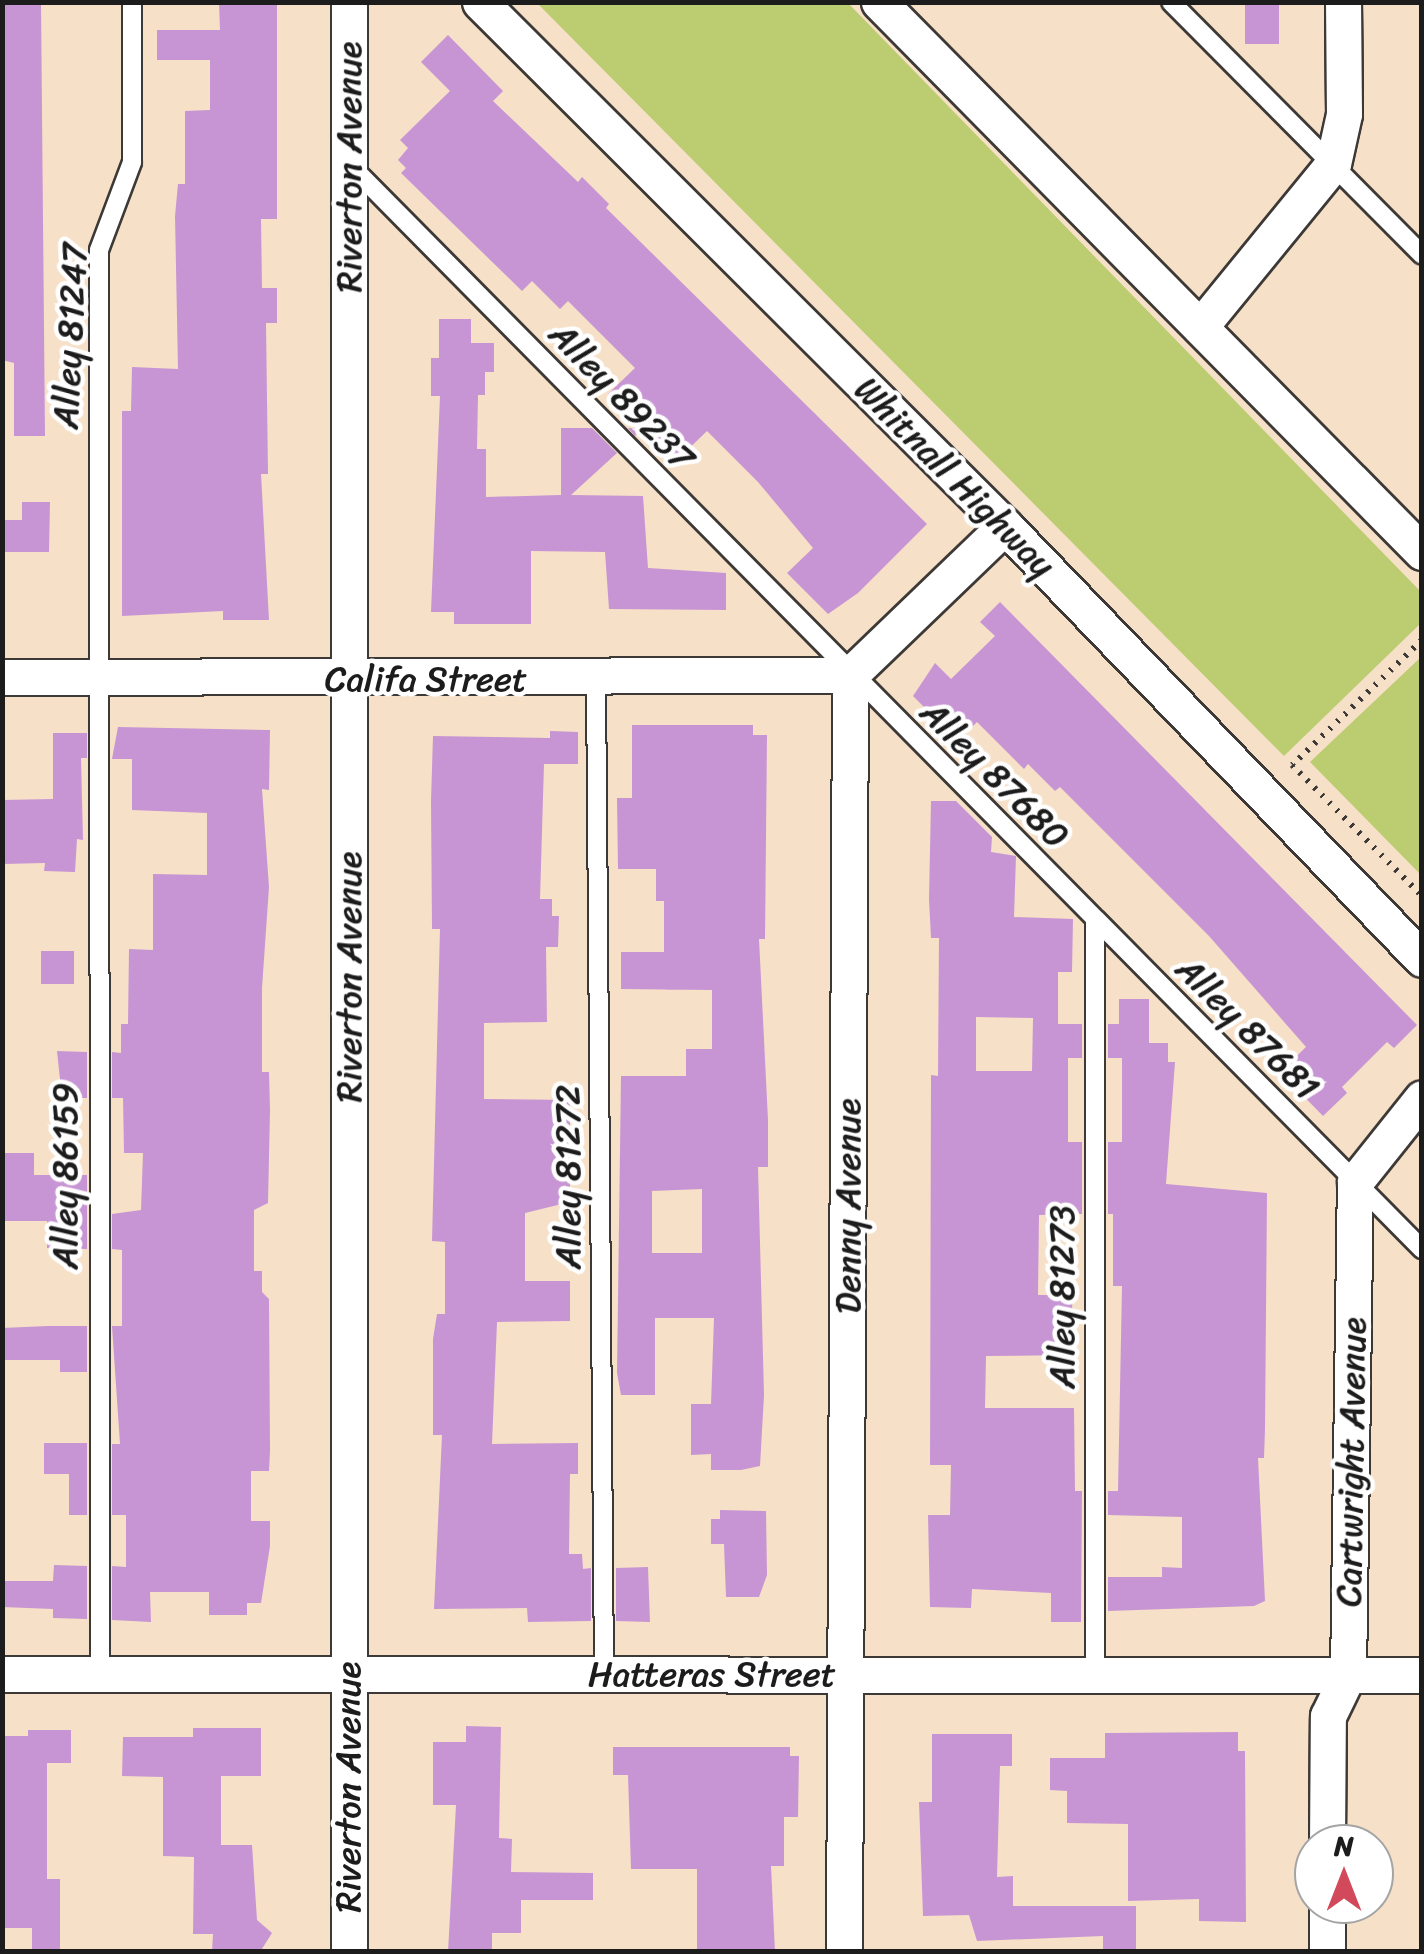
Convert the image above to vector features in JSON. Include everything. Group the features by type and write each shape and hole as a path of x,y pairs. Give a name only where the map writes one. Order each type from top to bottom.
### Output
{"street":[{"name":"Riverton Avenue","path":"349,2 349,1952"},
{"name":"Whitnall Highway","path":"480,2 1005,526 1422,959"},
{"path":"879,2 1422,552"},
{"path":"1200,327 1333,164 1344,114 1343,2"},
{"path":"850,675 1005,526"},
{"name":"Califa Street","path":"2,678 596,680 850,675"},
{"name":"Denny Avenue","path":"844,1952 850,675"},
{"path":"1355,1182 1422,1098"},
{"name":"Cartwright Avenue","path":"1328,1824 1328,1716 1348,1675 1355,1182"},
{"name":"Hatteras Street","path":"2,1674 1422,1675"},
{"path":"1327,1924 1327,1952"}],"lane":[{"name":"Alley 81247","path":"96,677 99,250 132,162 132,2"},
{"path":"1171,2 1422,255"},
{"name":"Alley 89237","path":"348,163 850,675"},
{"name":"Alley 87680","path":"850,675 1095,919"},
{"name":"Alley 86159","path":"96,677 100,1674"},
{"name":"Alley 81272","path":"596,680 604,1674"},
{"name":"Alley 87681","path":"1095,919 1422,1249"},
{"name":"Alley 81273","path":"1095,919 1095,1674"}],"path":[{"path":"1422,640 1292,766 1422,896"}],"green space":[{"path":"537,3 848,3 1421,592 1421,623 1284,756"},
{"path":"1421,657 1421,875 1310,762"}],"building":[{"path":"2,2 41,2 45,436 14,436 14,363 2,360"},
{"path":"219,2 277,2 277,219 261,219 262,288 277,288 277,323 266,323 268,474 261,474 269,620 223,620 223,611 122,616 122,411 131,411 132,367 178,369 175,216 178,184 185,184 185,111 210,110 210,60 157,60 157,30 220,30"},
{"path":"1245,2 1279,2 1279,44 1245,44"},
{"path":"448,35 503,91 493,101 578,182 582,177 609,204 606,208 927,524 858,593 828,614 787,573 813,548 758,482 707,431 673,464 640,431 635,436 628,428 642,428 608,394 635,368 568,301 560,309 532,281 522,291 401,173 406,168 398,160 408,148 400,140 450,91 421,62"},
{"path":"439,319 471,319 471,343 494,343 494,372 485,372 485,395 478,395 477,449 486,449 486,497 561,495 561,428 592,428 617,453 571,495 643,496 648,568 726,573 726,610 609,609 605,552 531,551 531,624 454,624 454,612 431,612 440,396 431,396 431,358 439,358"},
{"path":"22,502 50,502 49,552 2,552 2,520 22,520"},
{"path":"1000,602 1417,1025 1394,1048 1387,1042 1342,1087 1347,1093 1323,1116 1280,1072 1306,1047 1209,936 1060,787 1055,791 1028,764 1024,769 977,722 958,741 913,696 935,663 951,679 995,636 980,622"},
{"path":"632,725 753,725 753,735 767,735 765,939 759,939 768,1120 768,1167 758,1167 764,1395 760,1466 741,1470 711,1470 711,1454 691,1455 691,1404 711,1404 714,1318 655,1318 655,1395 621,1395 617,1373 621,1076 686,1076 686,1049 712,1049 712,990 621,989 621,952 664,952 664,901 656,901 656,869 618,869 617,798 632,798","holes":["702,1189 702,1253 652,1253 652,1191"]},
{"path":"118,727 270,730 269,790 262,789 269,887 262,988 262,1072 269,1072 268,1203 254,1210 254,1271 262,1271 262,1292 269,1299 270,1451 269,1471 251,1471 251,1521 270,1521 270,1546 261,1603 247,1603 247,1615 209,1615 209,1592 150,1592 151,1622 112,1620 112,1566 126,1567 126,1515 112,1515 112,1444 120,1444 112,1326 122,1326 122,1250 112,1249 112,1214 141,1210 143,1153 124,1153 123,1098 112,1098 112,1052 121,1053 121,1024 128,1024 129,949 153,950 153,874 207,875 207,813 132,810 132,759 112,759"},
{"path":"550,731 578,732 578,764 544,764 540,899 552,899 552,916 559,916 558,947 546,947 547,1022 484,1023 484,1099 570,1100 570,1202 525,1213 525,1281 570,1281 570,1321 497,1322 492,1444 578,1443 578,1474 570,1474 569,1554 582,1554 583,1569 591,1568 591,1621 528,1622 527,1608 434,1609 442,1435 433,1435 433,1339 437,1314 445,1314 445,1242 432,1241 440,929 432,929 431,801 433,736 550,738"},
{"path":"53,733 87,733 87,758 81,758 83,840 77,839 75,872 44,871 45,863 2,864 2,800 53,799"},
{"path":"931,801 956,801 992,837 991,852 1016,856 1014,917 1073,919 1072,972 1058,972 1058,1024 1082,1024 1082,1058 1068,1058 1068,1142 1082,1142 1082,1214 1039,1215 1038,1295 1072,1295 1073,1355 986,1356 985,1408 1074,1408 1075,1491 1082,1491 1081,1622 1051,1622 1051,1593 972,1589 971,1608 930,1607 928,1515 950,1515 951,1465 930,1465 931,1075 938,1076 939,938 931,938","holes":["976,1017 1033,1018 1032,1071 976,1071"]},
{"path":"41,951 74,951 74,984 41,984"},
{"path":"1119,999 1149,999 1149,1043 1168,1043 1168,1062 1175,1062 1166,1184 1267,1193 1265,1429 1264,1458 1258,1458 1265,1601 1254,1606 1108,1611 1108,1577 1162,1577 1162,1567 1182,1568 1182,1517 1108,1515 1108,1491 1118,1491 1122,1286 1113,1286 1108,1142 1122,1142 1122,1058 1108,1058 1108,1024 1119,1024"},
{"path":"57,1051 87,1052 87,1098 62,1098"},
{"path":"2,1153 34,1153 34,1175 87,1175 87,1249 47,1248 47,1221 2,1221"},
{"path":"87,1326 87,1372 60,1372 60,1360 2,1360 2,1328"},
{"path":"44,1443 87,1443 87,1515 69,1515 69,1474 44,1474"},
{"path":"720,1510 766,1511 767,1575 759,1597 726,1597 724,1544 711,1544 711,1519 720,1519"},
{"path":"54,1565 87,1566 87,1619 53,1618 53,1609 2,1607 2,1581 53,1581"},
{"path":"648,1567 650,1622 616,1621 616,1568"},
{"path":"466,1726 501,1727 499,1838 512,1839 511,1872 593,1873 593,1900 521,1900 521,1933 492,1933 492,1952 448,1952 456,1805 433,1805 433,1742 466,1742"},
{"path":"193,1728 261,1728 261,1776 221,1776 221,1845 252,1845 257,1920 272,1933 260,1952 212,1952 213,1934 193,1934 194,1857 163,1856 163,1777 122,1776 123,1737 193,1737"},
{"path":"28,1730 71,1730 71,1763 47,1763 47,1879 60,1879 60,1952 32,1952 32,1928 2,1928 2,1736 28,1736"},
{"path":"1238,1732 1238,1751 1245,1751 1246,1922 1199,1921 1199,1899 1128,1901 1128,1824 1067,1823 1067,1791 1050,1790 1050,1758 1105,1758 1105,1733"},
{"path":"932,1734 1012,1734 1012,1766 1000,1766 997,1877 1013,1876 1013,1906 1136,1906 1136,1952 1103,1952 1103,1936 977,1941 969,1915 923,1916 919,1802 932,1802"},
{"path":"613,1747 790,1747 790,1756 799,1756 798,1817 784,1817 784,1866 771,1866 775,1952 697,1951 697,1869 631,1869 628,1775 613,1775"}]}
